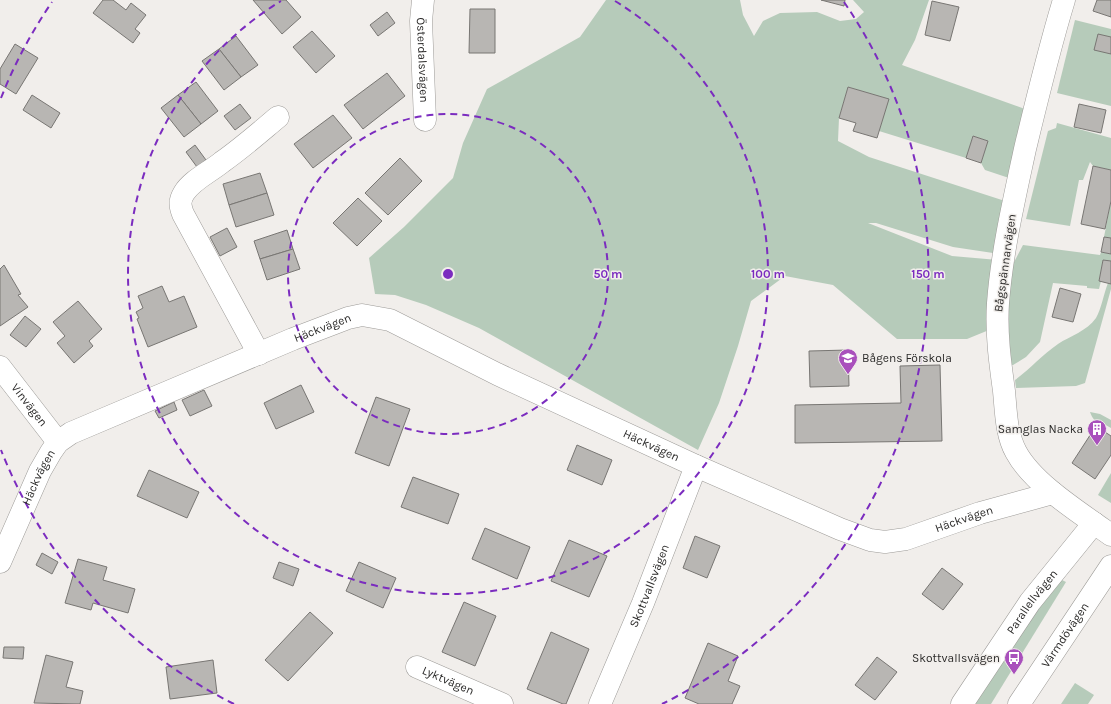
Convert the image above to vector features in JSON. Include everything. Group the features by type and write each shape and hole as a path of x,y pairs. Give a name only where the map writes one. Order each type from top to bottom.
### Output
{"street":[{"name":"Österdalsvägen","path":"423,0 421,21 425,120"},
{"name":"Bågspännarvägen","path":"1064,0 1037,98 1011,212 998,304 999,355 1008,430 1015,451 1026,467 1053,493 1103,529"},
{"path":"259,354 183,214 180,205 181,198 193,184 224,162 278,117"},
{"name":"Häckvägen","path":"0,562 40,471 58,442 71,433 259,354 348,318 362,315 390,320 497,374 696,466 840,529 870,540 885,542 906,539 980,513 1053,493"},
{"name":"Vinvägen","path":"0,367 58,442"},
{"name":"Skottvallsvägen","path":"600,704 643,603 696,466"},
{"name":"Parallellvägen","path":"962,704 1030,602 1103,529"},
{"name":"Värmdövägen","path":"1019,704 1111,566"},
{"name":"Lyktvägen","path":"417,667 502,704"}],"green space":[{"path":"606,0 740,0 743,15 754,36 763,21 780,13 817,12 840,21 856,19 864,12 853,0 929,0 915,40 902,65 1025,109 1012,179 985,170 981,163 988,141 973,136 966,158 879,131 888,99 848,87 839,118 838,141 869,157 1005,201 993,253 953,247 876,223 868,223 952,256 998,260 989,330 967,339 897,339 833,285 785,276 751,301 719,403 698,450 479,328 426,305 395,295 375,294 369,258 404,227 453,178 463,143 487,89 580,37"},
{"path":"1075,20 1111,29 1111,106 1057,93"},
{"path":"1057,123 1111,138 1111,170 1093,166 1090,162 1083,180 1079,180 1070,226 1026,219 1048,131 1056,128"},
{"path":"1111,201 1111,238 1104,237"},
{"path":"1023,245 1100,255 1101,252 1111,254 1111,261 1103,260 1099,289 1087,288 1087,286 1053,283 1040,342 1026,357 1013,365 1006,364 1006,318 1013,264"},
{"path":"1108,283 1111,284 1111,289 1085,383 1076,386 1016,388 1015,380 1058,344 1083,330 1092,323 1099,311"},
{"path":"1090,412 1100,414 1111,420 1111,428 1102,423 1100,425"},
{"path":"1111,473 1111,503 1098,495"},
{"path":"1058,578 1066,582 991,704 971,704"},
{"path":"1075,683 1094,695 1088,704 1061,704"}],"building":[{"path":"103,0 113,0 126,10 131,3 146,15 135,29 140,33 133,43 93,13"},
{"path":"253,0 286,0 301,17 282,34"},
{"path":"821,0 845,0 844,6"},
{"path":"1097,0 1111,0 1111,17 1093,11"},
{"path":"932,1 959,7 950,41 925,35"},
{"path":"470,9 495,9 495,53 469,53"},
{"path":"387,12 395,23 378,36 370,25"},
{"path":"312,31 335,56 316,73 293,47"},
{"path":"1098,34 1111,37 1111,54 1094,50"},
{"path":"236,36 258,65 241,77 219,49"},
{"path":"15,44 38,58 16,94 0,84 0,69"},
{"path":"219,49 241,77 224,90 202,61"},
{"path":"387,73 405,96 363,129 344,105"},
{"path":"196,82 218,111 201,124 178,95"},
{"path":"848,87 889,99 877,138 853,131 856,123 839,118"},
{"path":"32,95 60,113 51,128 23,110"},
{"path":"178,95 201,124 184,137 161,108"},
{"path":"240,104 251,118 235,130 224,116"},
{"path":"1079,104 1106,110 1101,133 1074,127"},
{"path":"333,115 352,138 313,168 294,144"},
{"path":"973,136 988,141 981,163 966,158"},
{"path":"195,145 206,160 197,167 186,152"},
{"path":"400,158 422,181 388,215 365,193"},
{"path":"1093,166 1111,170 1111,201 1105,229 1081,224"},
{"path":"260,173 267,193 229,205 223,184"},
{"path":"267,193 274,215 236,227 229,205"},
{"path":"358,198 382,221 357,246 333,223"},
{"path":"227,228 237,247 220,256 210,237"},
{"path":"287,230 293,249 260,259 254,241"},
{"path":"1104,237 1111,238 1111,254 1101,252"},
{"path":"293,249 300,269 267,280 260,259"},
{"path":"1103,260 1111,261 1111,284 1099,281"},
{"path":"4,265 21,294 18,295 28,307 0,326 0,269"},
{"path":"162,286 169,302 184,296 197,327 148,347 137,319 139,318 136,312 143,308 138,296"},
{"path":"1060,288 1081,294 1073,322 1052,317"},
{"path":"78,301 102,329 89,341 93,346 74,363 57,343 65,336 53,322"},
{"path":"25,316 41,329 26,347 10,335"},
{"path":"848,350 849,386 810,387 809,351"},
{"path":"940,365 942,441 795,443 795,405 901,403 900,366"},
{"path":"301,385 314,412 276,429 264,403"},
{"path":"204,390 212,406 190,416 182,400"},
{"path":"376,397 410,409 389,466 355,453"},
{"path":"174,402 177,410 159,418 155,411"},
{"name":"Samglas Nacka","path":"1096,426 1111,436 1111,455 1095,479 1072,463"},
{"path":"577,445 612,460 602,485 567,470"},
{"path":"149,470 199,492 187,518 137,496"},
{"path":"413,477 459,494 448,524 401,507"},
{"path":"485,528 530,547 517,579 472,559"},
{"path":"695,536 720,546 707,578 683,568"},
{"path":"569,540 607,556 589,597 551,581"},
{"path":"42,553 58,562 52,574 36,565"},
{"path":"78,559 107,567 103,580 135,589 128,613 93,603 91,610 65,603"},
{"path":"279,562 299,569 293,586 273,578"},
{"path":"359,562 396,578 383,608 346,591"},
{"path":"942,568 963,584 943,610 922,594"},
{"path":"464,602 496,616 475,666 442,652"},
{"path":"310,612 333,633 288,681 265,660"},
{"path":"551,632 589,649 566,704 527,689"},
{"path":"708,643 738,656 728,681 740,686 732,704 699,704 685,698"},
{"path":"4,647 24,647 23,659 3,658"},
{"path":"46,655 73,662 66,687 83,691 80,704 34,703"},
{"path":"877,657 897,672 875,700 855,685"},
{"path":"213,660 217,693 170,699 166,667"}],"place":[{"name":"Bågens Förskola","path":"848,375"},
{"name":"Samglas Nacka","path":"1097,446"},
{"name":"Skottvallsvägen","path":"1014,675"}]}
